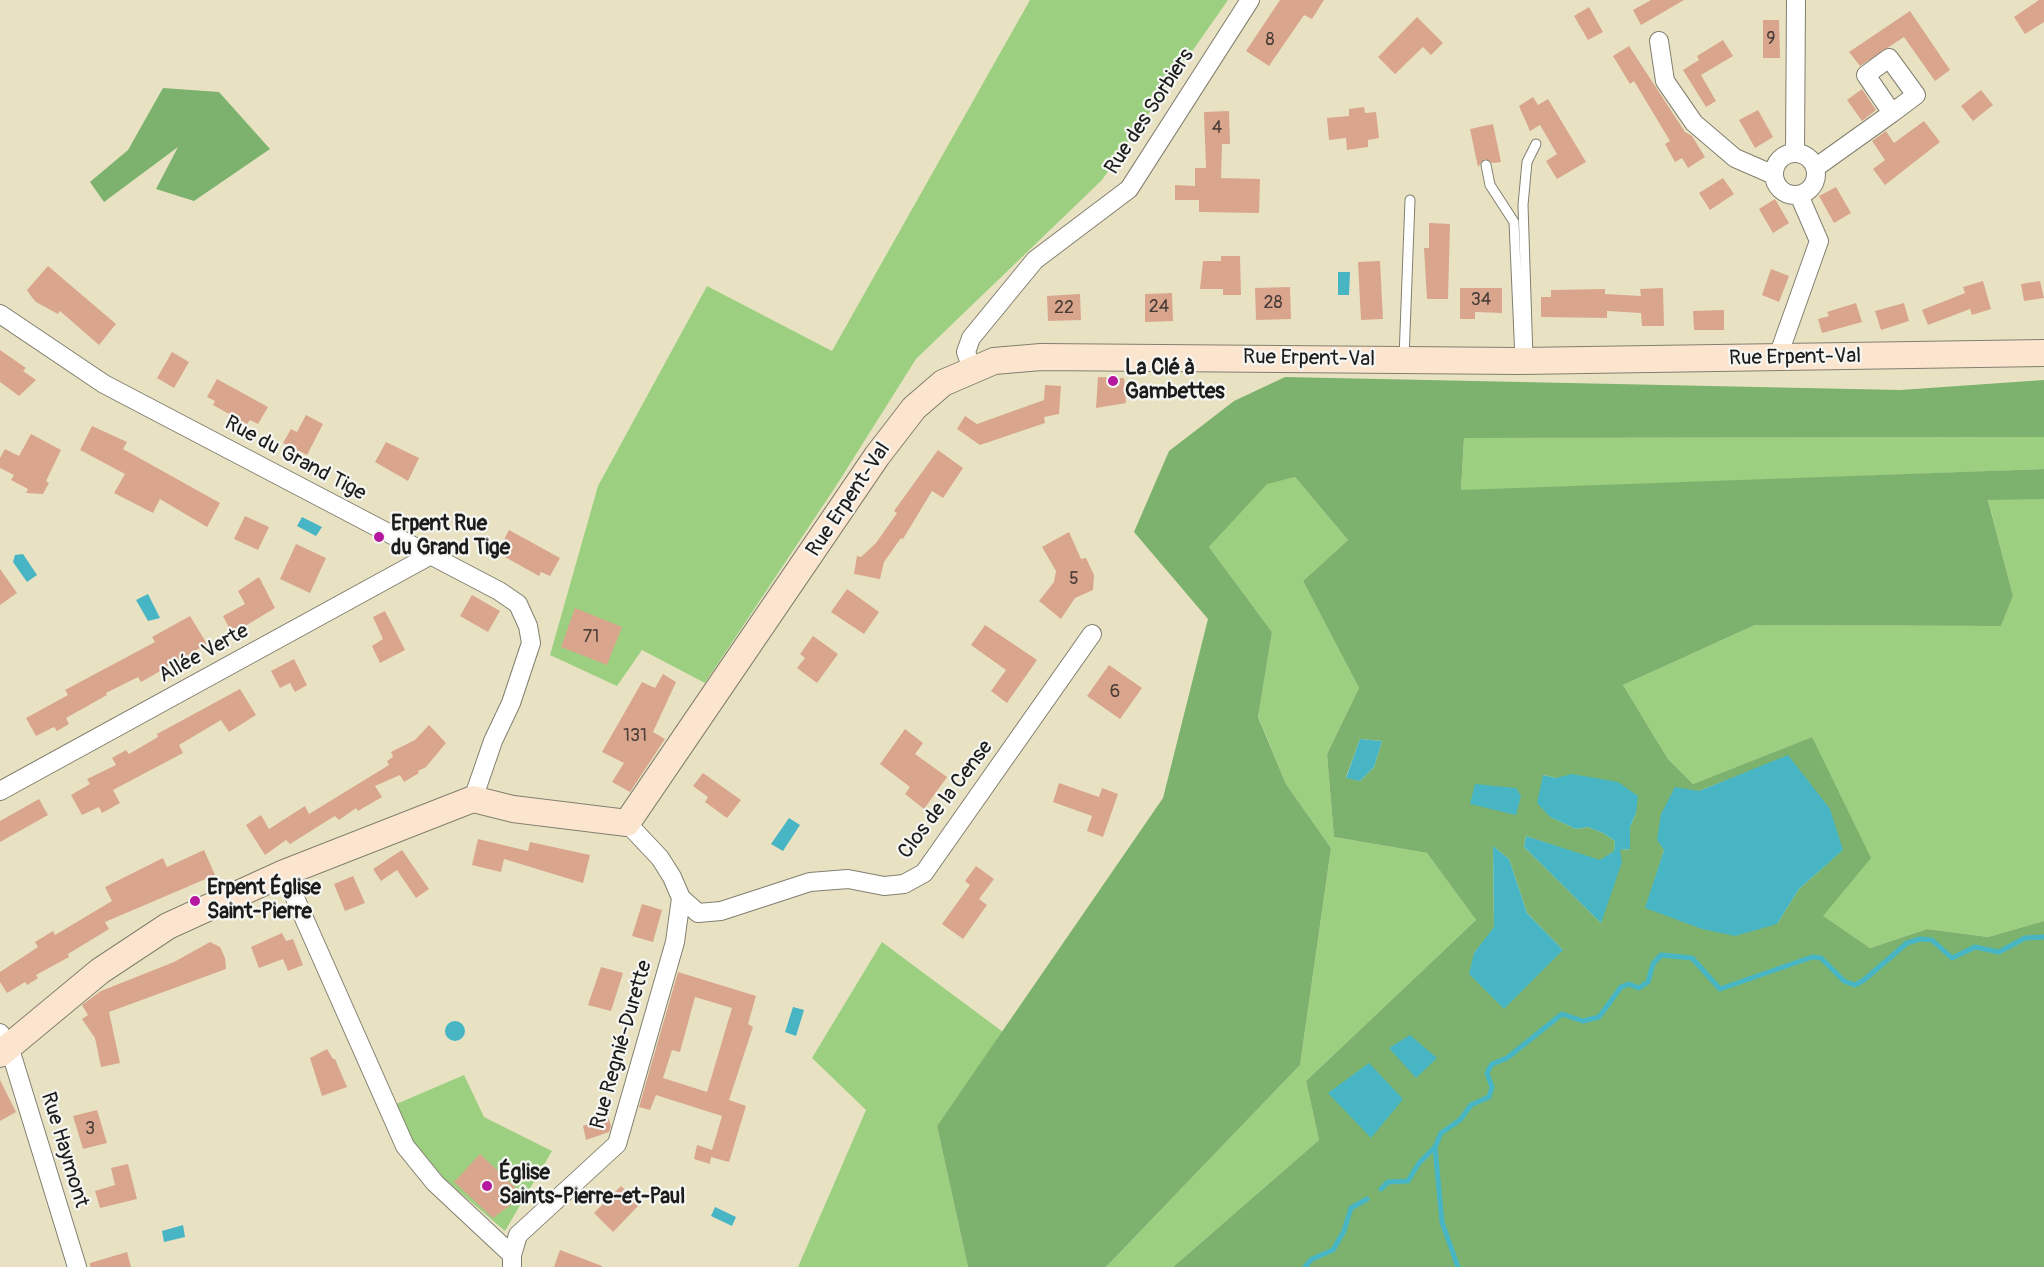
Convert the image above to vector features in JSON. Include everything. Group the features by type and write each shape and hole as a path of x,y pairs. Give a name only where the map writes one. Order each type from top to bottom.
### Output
{"street":[{"name":"Rue des Sorbiers","path":"972,369 966,352 971,338 1035,260 1129,189 1250,0"},
{"path":"1795,153 1796,0"},
{"path":"1659,41 1665,81 1694,123 1736,158 1774,175"},
{"path":"1815,168 1892,113"},
{"path":"1795,153 1804,155 1815,168 1815,180 1809,190 1799,195 1782,191 1774,175 1776,164 1784,156 1795,153"},
{"path":"1777,359 1819,241 1799,195"},
{"name":"Rue du Grand Tige","path":"0,315 104,384 499,591 518,604 528,626 531,643 512,703 493,741 473,799"},
{"name":"Rue Erpent-Val","path":"627,823 877,456 914,408 943,383 994,361 1041,357 1524,361 1777,359 2044,353"},
{"name":"Allée Verte","path":"0,791 429,556"},
{"name":"Clos de la Cense","path":"681,898 698,913 721,911 810,882 848,879 884,886 904,884 924,873 1092,634"},
{"path":"3,1044 100,971 168,926 284,873 473,799 513,809 627,823 660,858 681,898"},
{"name":"Rue Regnié-Durette","path":"284,873 405,1146 435,1183 512,1261"},
{"name":"Rue Regnié-Durette","path":"512,1261 518,1235 617,1144 675,942 681,898"},
{"name":"Rue Haymont","path":"3,1044 77,1267"}],"lane":[{"path":"1524,361 1523,206 1527,162 1536,144"},
{"path":"1486,165 1490,185 1514,222 1524,361"},
{"path":"1404,360 1410,200"}],"green space":[{"path":"1030,0 1228,0 1102,180 916,359 836,486 705,683 642,650 617,686 550,655 598,486 707,286 832,351"},
{"path":"163,88 219,92 270,149 194,201 156,189 178,147 104,202 90,182 128,150"},
{"path":"1285,377 1900,390 2044,380 2044,437 1464,438 1461,490 2044,469 2044,499 1988,500 2013,596 2001,626 1755,625 1623,685 1668,759 1693,784 1812,737 1871,858 1823,916 1870,948 1927,929 1988,937 2044,921 2044,1267 1173,1267 1319,1140 1306,1081 1476,920 1427,853 1334,837 1327,754 1359,688 1303,581 1348,540 1295,477 1267,484 1209,547 1272,632 1258,717 1286,784 1331,848 1300,1065 1106,1267 968,1267 937,1126 1163,798 1208,619 1134,532 1169,451 1234,401","holes":["1360,739 1382,741 1374,767 1360,781 1346,777","1788,756 1843,850 1799,889 1777,924 1646,908 1664,850 1699,791","1543,775 1556,778 1636,813 1630,827 1630,849 1620,850 1601,923 1524,847 1526,836 1600,861 1614,851 1615,841 1588,827 1576,829 1550,817","1493,846 1509,859 1527,913 1563,950 1474,953 1494,928"]},
{"path":"2044,437 2044,469 1461,491 1464,438"},
{"path":"1295,477 1348,540 1303,581 1359,688 1327,754 1334,837 1427,853 1476,920 1306,1081 1319,1140 1173,1267 1106,1267 1300,1065 1331,848 1286,784 1258,716 1272,632 1209,547 1267,483"},
{"path":"1988,499 2044,499 2044,921 1988,937 1927,929 1870,948 1822,916 1812,737 1693,784 1668,759 1623,685 1755,625 2001,626 2013,596"},
{"path":"882,942 1003,1032 937,1126 968,1267 798,1267 866,1110 812,1058"},
{"path":"464,1075 484,1117 552,1151 505,1231 449,1183 409,1142 394,1105"}],"water":[{"path":"1338,272 1350,272 1349,295 1338,295"},
{"path":"302,517 322,527 316,536 297,526"},
{"path":"23,554 37,575 27,582 13,562 15,555"},
{"path":"148,594 160,618 148,621 136,600"},
{"path":"1360,739 1382,741 1374,767 1360,781 1346,778"},
{"path":"1788,755 1830,809 1843,850 1799,889 1777,924 1735,936 1702,929 1645,908 1664,850 1657,840 1661,814 1675,787 1699,791"},
{"path":"1572,774 1618,782 1638,796 1636,813 1630,827 1630,849 1620,850 1622,862 1601,923 1524,847 1526,836 1600,860 1614,851 1615,841 1603,833 1588,827 1576,829 1550,817 1537,803 1543,775 1556,778"},
{"path":"1475,784 1516,788 1521,796 1516,815 1470,804"},
{"path":"789,818 800,825 783,851 771,844"},
{"path":"1493,846 1509,859 1527,913 1563,950 1504,1009 1469,974 1474,953 1494,927"},
{"path":"793,1007 804,1010 796,1036 785,1032"},
{"path":"455,1021 462,1024 465,1031 462,1038 455,1041 448,1038 445,1031 448,1024"},
{"path":"1410,1035 1437,1058 1416,1078 1389,1048"},
{"path":"1369,1063 1403,1099 1371,1138 1328,1093"},
{"path":"715,1207 736,1217 732,1226 711,1216"},
{"path":"183,1225 185,1237 164,1242 162,1231"}],"building":[{"path":"1280,0 1324,0 1312,19 1304,15 1269,66 1246,51"},
{"path":"1651,0 1684,0 1641,25 1633,10"},
{"path":"2039,0 2044,0 2044,22 2025,34 2014,17"},
{"path":"1589,7 1603,32 1588,40 1574,16"},
{"path":"1910,11 1950,70 1935,81 1904,37 1860,66 1849,52"},
{"path":"1417,17 1443,43 1431,55 1423,47 1395,74 1378,57"},
{"path":"1763,20 1779,20 1780,58 1763,58"},
{"path":"1723,40 1733,56 1701,75 1716,101 1706,107 1683,70 1699,60 1697,56"},
{"path":"1629,46 1685,132 1692,136 1705,157 1688,168 1682,158 1675,162 1665,144 1670,141 1634,81 1630,84 1613,56"},
{"path":"1862,89 1876,110 1862,121 1847,100"},
{"path":"1981,90 1993,105 1973,121 1961,106"},
{"path":"1533,97 1538,105 1548,99 1586,162 1557,179 1546,161 1557,154 1540,125 1530,131 1519,106"},
{"path":"1364,107 1365,113 1376,112 1379,138 1368,140 1368,147 1347,150 1346,138 1329,140 1327,118 1349,116 1349,109"},
{"path":"1758,110 1773,137 1755,148 1739,120"},
{"path":"1229,111 1230,144 1222,144 1221,178 1260,179 1259,213 1199,212 1199,200 1175,200 1175,185 1195,186 1195,168 1206,168 1204,112"},
{"path":"1924,121 1940,142 1885,185 1873,169 1885,160 1872,141 1886,131 1894,143"},
{"path":"1493,124 1501,162 1493,163 1484,159 1478,167 1470,129"},
{"path":"1723,178 1734,194 1710,210 1699,193"},
{"path":"1836,187 1851,213 1834,223 1819,196"},
{"path":"1775,199 1789,223 1773,233 1759,209"},
{"path":"1429,223 1450,224 1448,299 1427,299 1424,248 1429,248"},
{"path":"1221,256 1240,256 1241,295 1223,295 1223,289 1200,289 1203,261 1221,261"},
{"path":"1380,261 1383,319 1361,320 1358,262"},
{"path":"48,266 116,324 99,345 60,311 58,314 36,302 27,290"},
{"path":"1771,269 1789,276 1779,302 1762,295"},
{"path":"1983,281 1991,309 1972,315 1970,309 1928,325 1922,310 1965,293 1963,287"},
{"path":"2040,281 2044,298 2024,301 2021,284"},
{"path":"1290,287 1291,319 1256,320 1255,288"},
{"path":"1460,288 1502,288 1502,313 1475,312 1475,319 1460,319"},
{"path":"1663,288 1664,326 1642,326 1641,313 1607,311 1607,318 1541,317 1541,297 1551,297 1551,290 1605,289 1605,294 1641,296 1640,289"},
{"path":"1172,293 1173,321 1145,322 1145,294"},
{"path":"1080,294 1081,320 1048,321 1047,296"},
{"path":"1856,303 1862,322 1822,333 1818,319 1829,316 1827,312"},
{"path":"1904,303 1909,321 1881,330 1875,311"},
{"path":"1724,310 1724,330 1694,330 1693,311"},
{"path":"0,350 26,368 23,371 36,380 19,396 0,382"},
{"path":"172,352 189,362 174,388 157,378"},
{"path":"1098,377 1124,378 1126,403 1096,408"},
{"path":"217,379 268,407 258,424 250,420 247,424 213,405 215,401 207,397"},
{"path":"1045,385 1061,386 1059,414 1044,417 1045,423 980,445 957,429 965,416 977,424 1044,400"},
{"path":"306,415 323,424 307,455 283,443 291,429 297,432"},
{"path":"92,426 127,442 123,449 220,503 207,527 160,499 153,513 114,493 125,474 80,450"},
{"path":"31,434 61,450 46,481 49,483 43,494 26,493 28,489 11,480 14,475 0,468 0,458 5,449 19,456"},
{"path":"386,442 419,458 408,481 375,462"},
{"path":"938,450 963,468 943,498 932,491 903,539 901,538 884,562 880,579 854,574 857,556 861,557 876,543 897,513 894,511"},
{"path":"245,516 269,527 258,550 234,539"},
{"path":"509,530 560,558 550,576 541,572 539,576 505,557 507,553 499,549"},
{"path":"1069,532 1081,559 1086,558 1094,575 1093,590 1075,598 1061,619 1039,601 1054,582 1056,571 1042,547"},
{"path":"296,544 326,558 310,593 280,579"},
{"path":"0,569 17,593 0,605"},
{"path":"259,577 275,608 232,634 223,616 245,604 238,591"},
{"path":"847,589 879,612 864,634 831,612"},
{"path":"472,595 500,611 488,632 460,616"},
{"path":"575,608 622,627 607,665 561,647"},
{"path":"385,611 405,650 380,663 372,646 383,639 373,617"},
{"path":"190,616 207,644 141,682 138,677 106,693 107,695 66,718 69,724 57,731 54,727 36,736 26,718 68,695 65,690 155,642 152,637"},
{"path":"985,625 1037,660 1007,703 991,691 1006,670 971,645"},
{"path":"813,636 838,654 817,683 797,668 805,658 800,654"},
{"path":"294,659 307,685 295,692 290,683 280,688 271,671"},
{"path":"1109,665 1142,688 1120,719 1087,696"},
{"path":"663,674 676,682 653,732 665,739 630,792 612,782 624,763 602,752 642,682 655,688"},
{"path":"240,689 256,715 229,732 221,720 179,745 183,753 113,790 120,803 102,813 99,807 82,815 71,795 90,784 87,779 116,765 112,758 126,750 129,754 158,737 157,734"},
{"path":"429,725 446,743 426,767 418,771 419,773 404,782 400,775 375,786 382,797 358,811 356,808 339,820 335,816 290,844 286,840 265,855 246,825 261,815 269,829 305,806 309,814 389,765 387,761 393,757 391,752 415,740"},
{"path":"905,729 923,743 915,754 947,777 924,809 905,794 910,787 880,764"},
{"path":"703,773 741,800 727,818 705,802 708,797 693,786"},
{"path":"1059,783 1099,797 1102,788 1118,794 1103,837 1087,831 1092,816 1053,802"},
{"path":"39,799 48,815 0,842 0,821"},
{"path":"478,839 528,851 530,842 590,855 583,883 504,859 501,872 472,865"},
{"path":"204,850 215,875 105,922 109,929 68,954 69,957 36,975 38,978 27,985 25,982 7,993 0,982 0,972 38,947 35,942 53,931 55,935 112,901 105,887 163,858 167,867"},
{"path":"402,850 429,889 416,898 397,870 381,881 373,869"},
{"path":"976,866 994,879 979,899 987,905 963,939 942,924 970,885 965,881"},
{"path":"353,876 365,903 345,911 334,884"},
{"path":"642,904 662,910 653,942 632,936"},
{"path":"282,933 286,941 293,939 303,965 288,971 283,959 259,968 251,947"},
{"path":"210,942 220,947 225,958 226,969 109,1012 120,1063 101,1067 95,1038 82,1019 88,1015 82,1005 101,991 174,962"},
{"path":"601,967 623,973 611,1011 588,1005"},
{"path":"678,972 756,996 748,1024 753,1027 729,1100 746,1106 729,1162 711,1157 710,1164 694,1159 697,1145 712,1150 722,1116 656,1095 650,1110 639,1107","holes":["695,997 732,1008 707,1092 663,1078 672,1050 680,1052"]},
{"path":"327,1049 335,1059 347,1087 322,1096 310,1058"},
{"path":"0,1080 16,1112 0,1121"},
{"path":"97,1110 107,1143 83,1149 73,1116"},
{"path":"608,1117 611,1126 609,1132 586,1140 583,1126"},
{"name":"Église Saints-Pierre-et-Paul","path":"480,1154 519,1191 512,1199 512,1204 493,1218 454,1182"},
{"path":"128,1164 137,1199 100,1208 95,1191 115,1185 111,1168"},
{"path":"621,1186 640,1204 613,1232 594,1213"},
{"path":"560,1250 602,1266 602,1267 554,1267"},
{"path":"127,1252 131,1267 90,1267 90,1263"}],"waterway":[{"path":"1381,1189 1388,1182 1408,1181 1419,1163 1435,1147 1441,1133 1460,1120 1471,1105 1489,1097 1492,1087 1487,1073 1492,1064 1507,1058 1562,1014 1583,1021 1599,1017 1621,987 1629,984 1639,988 1648,982 1653,964 1661,955 1692,958 1720,989 1812,957 1821,958 1844,981 1855,985 1907,943 1920,939 1932,940 1952,958 1975,947 1999,952 2025,938 2044,937"},
{"path":"1435,1147 1442,1222 1458,1267"},
{"path":"1305,1267 1312,1259 1333,1250 1344,1231 1351,1208 1367,1199"}],"place":[{"name":"La Clé à Gambettes","path":"1113,381"},
{"name":"Erpent Rue du Grand Tige","path":"379,537"},
{"name":"Erpent Église Saint-Pierre","path":"195,901"},
{"name":"Église Saints-Pierre-et-Paul","path":"487,1186"}]}
